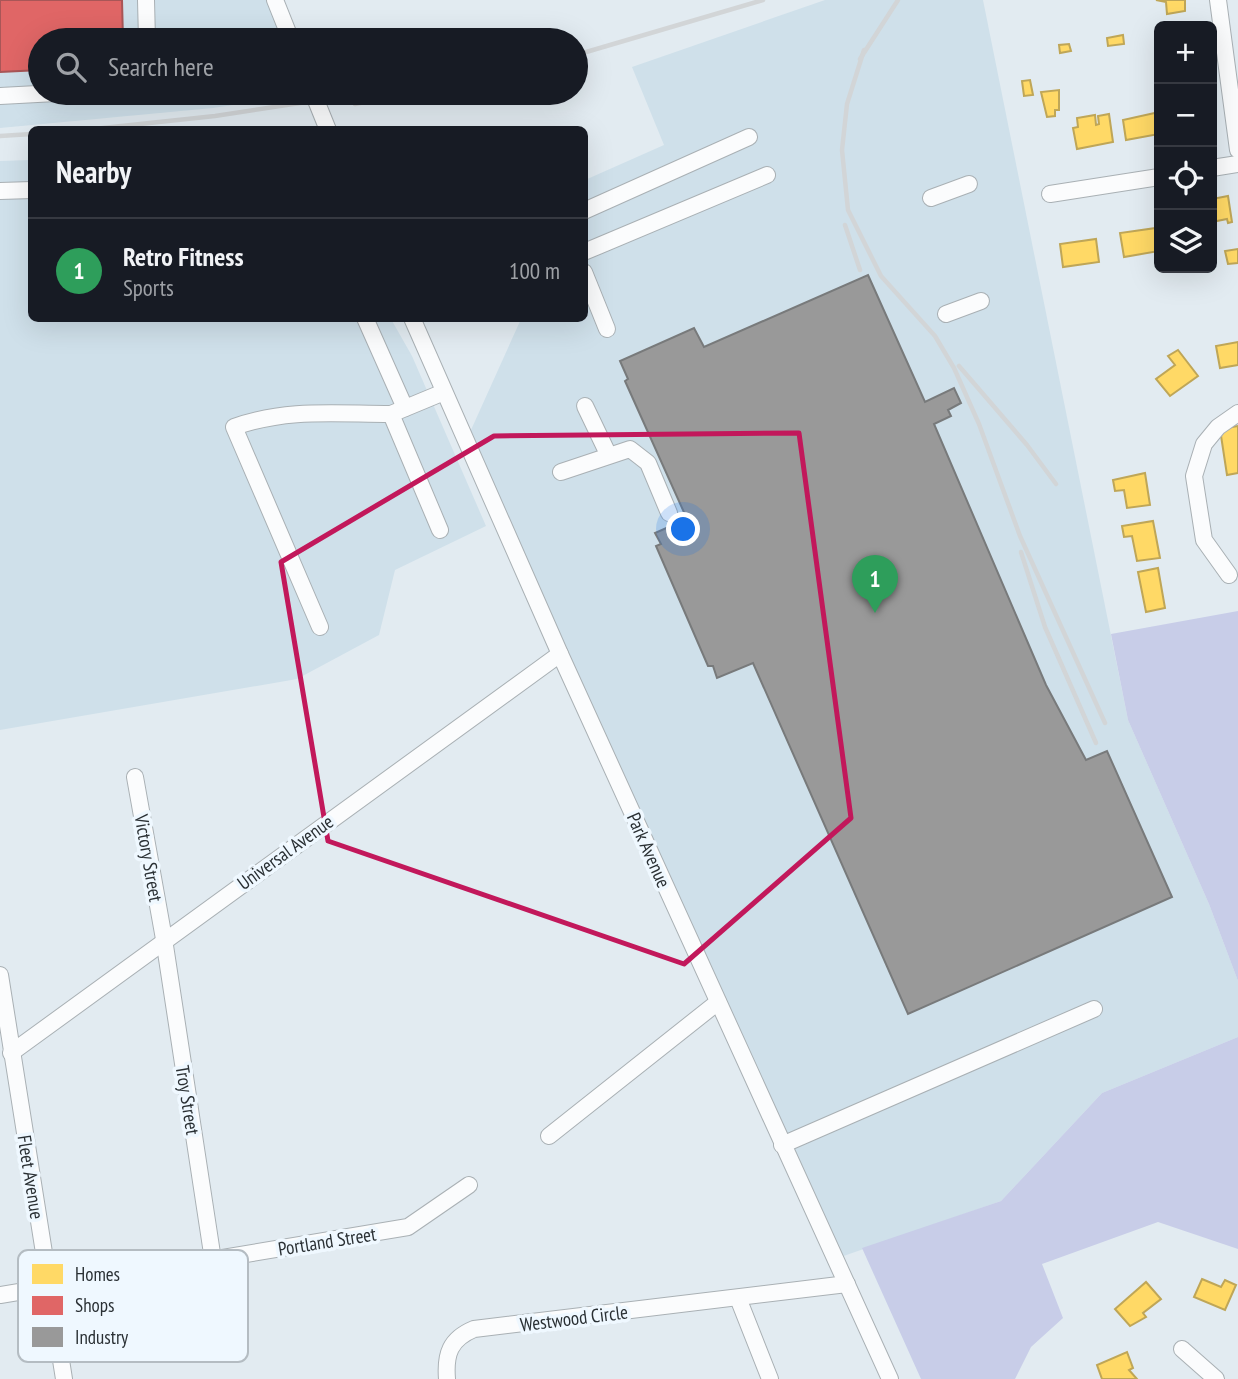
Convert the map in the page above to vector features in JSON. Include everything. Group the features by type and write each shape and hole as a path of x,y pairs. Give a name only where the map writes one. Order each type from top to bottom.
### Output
{"street":[{"path":"146,0 147,28"},
{"path":"275,0 286,28"},
{"path":"1218,0 1238,150"},
{"path":"0,96 28,94"},
{"path":"318,105 326,126"},
{"path":"588,209 749,136"},
{"path":"1217,167 1238,164"},
{"path":"588,250 767,175"},
{"path":"1050,194 1154,178"},
{"path":"931,198 969,184"},
{"path":"0,191 28,190"},
{"path":"588,282 607,329"},
{"path":"946,314 981,301"},
{"path":"366,322 440,530"},
{"name":"Park Avenue","path":"414,322 560,654 890,1379"},
{"path":"320,627 234,427 265,416 285,413 398,411 444,391"},
{"path":"586,406 608,454"},
{"path":"1229,575 1204,540 1194,475 1203,444 1238,413"},
{"path":"561,472 608,454 630,449 641,454 669,513"},
{"name":"Universal Avenue","path":"10,1053 560,654"},
{"name":"Victory Street","path":"135,777 164,939"},
{"name":"Troy Street","path":"164,939 211,1250"},
{"name":"Fleet Avenue","path":"0,975 10,1053 43,1250"},
{"path":"549,1136 718,1002"},
{"path":"782,1145 1094,1009"},
{"name":"Portland Street","path":"248,1254 408,1227 469,1185"},
{"name":"Westwood Circle","path":"447,1379 449,1349 455,1340 474,1329 847,1284"},
{"name":"Portland Street","path":"0,1295 18,1292"},
{"path":"738,1298 770,1379"},
{"path":"1182,1349 1216,1379"}],"highlighted area":[{"path":"799,433 851,818 684,964 328,841 281,562 494,436"}],"shaded area":[{"path":"0,0 275,0 286,28 28,28 28,105 233,105 0,128"},
{"path":"825,0 983,0 1128,720 1209,904 1238,981 1238,1037 1102,1093 1001,1201 835,1259 466,441 520,322 588,322 588,179 664,145 632,67"},
{"path":"28,160 28,322 393,322 412,356 486,526 395,570 379,635 297,679 0,730 0,161"},
{"path":"1238,611 1238,981 1209,904 1128,720 1111,634"},
{"path":"1238,1037 1238,1249 1158,1222 1042,1264 1063,1318 1031,1347 1015,1379 921,1379 862,1248 1001,1201 1102,1093"}],"building: Homes":[{"path":"1156,0 1185,0 1185,11 1167,14 1166,2"},
{"path":"1123,35 1124,44 1108,46 1107,38"},
{"path":"1069,44 1071,51 1060,53 1059,45"},
{"path":"1030,80 1033,95 1024,96 1022,81"},
{"path":"1059,90 1059,110 1055,110 1055,116 1047,117 1041,92"},
{"path":"1154,113 1154,135 1126,140 1123,120"},
{"path":"1109,114 1113,142 1077,149 1073,128 1078,127 1077,118 1095,115 1096,125 1099,124 1098,116"},
{"path":"1228,196 1232,222 1228,223 1227,219 1217,221 1217,198"},
{"path":"1154,228 1154,252 1124,257 1120,233"},
{"path":"1096,239 1099,262 1063,267 1060,244"},
{"path":"1238,249 1238,263 1228,264 1225,251"},
{"path":"1238,342 1238,365 1220,368 1216,346"},
{"path":"1178,350 1198,376 1170,396 1156,379 1175,365 1168,356"},
{"path":"1238,426 1238,473 1227,475 1220,429"},
{"path":"1145,473 1150,505 1127,508 1124,490 1115,491 1113,480"},
{"path":"1153,521 1160,558 1137,561 1132,536 1124,537 1122,526"},
{"path":"1158,568 1165,608 1146,612 1138,572"},
{"path":"1202,1279 1221,1287 1225,1280 1236,1285 1225,1310 1194,1297"},
{"path":"1146,1282 1161,1299 1143,1313 1146,1317 1130,1326 1115,1309"},
{"path":"1127,1352 1133,1368 1129,1370 1137,1379 1102,1379 1097,1365"}],"building: Shops":[{"path":"0,0 122,0 123,28 28,28 28,71 0,72"}],"building: Industry":[{"path":"868,275 925,402 954,388 961,403 948,410 951,416 934,424 1046,685 1086,760 1107,751 1172,897 908,1014 753,663 717,678 713,666 708,666 656,546 661,544 655,533 687,519 625,381 628,379 620,361 694,328 704,347"}],"railway":[{"path":"588,51 763,0"},
{"path":"860,59 898,0"},
{"path":"864,50 847,104 842,150 848,210 881,276 935,336 954,368 979,424 1020,536 1105,723"},
{"path":"121,126 287,105"},
{"path":"0,136 28,134"},
{"path":"845,225 860,270"},
{"path":"959,366 1027,445 1056,484"},
{"path":"1021,552 1045,627 1096,743"}],"place":[{"name":"Retro Fitness","path":"875,613"}]}
